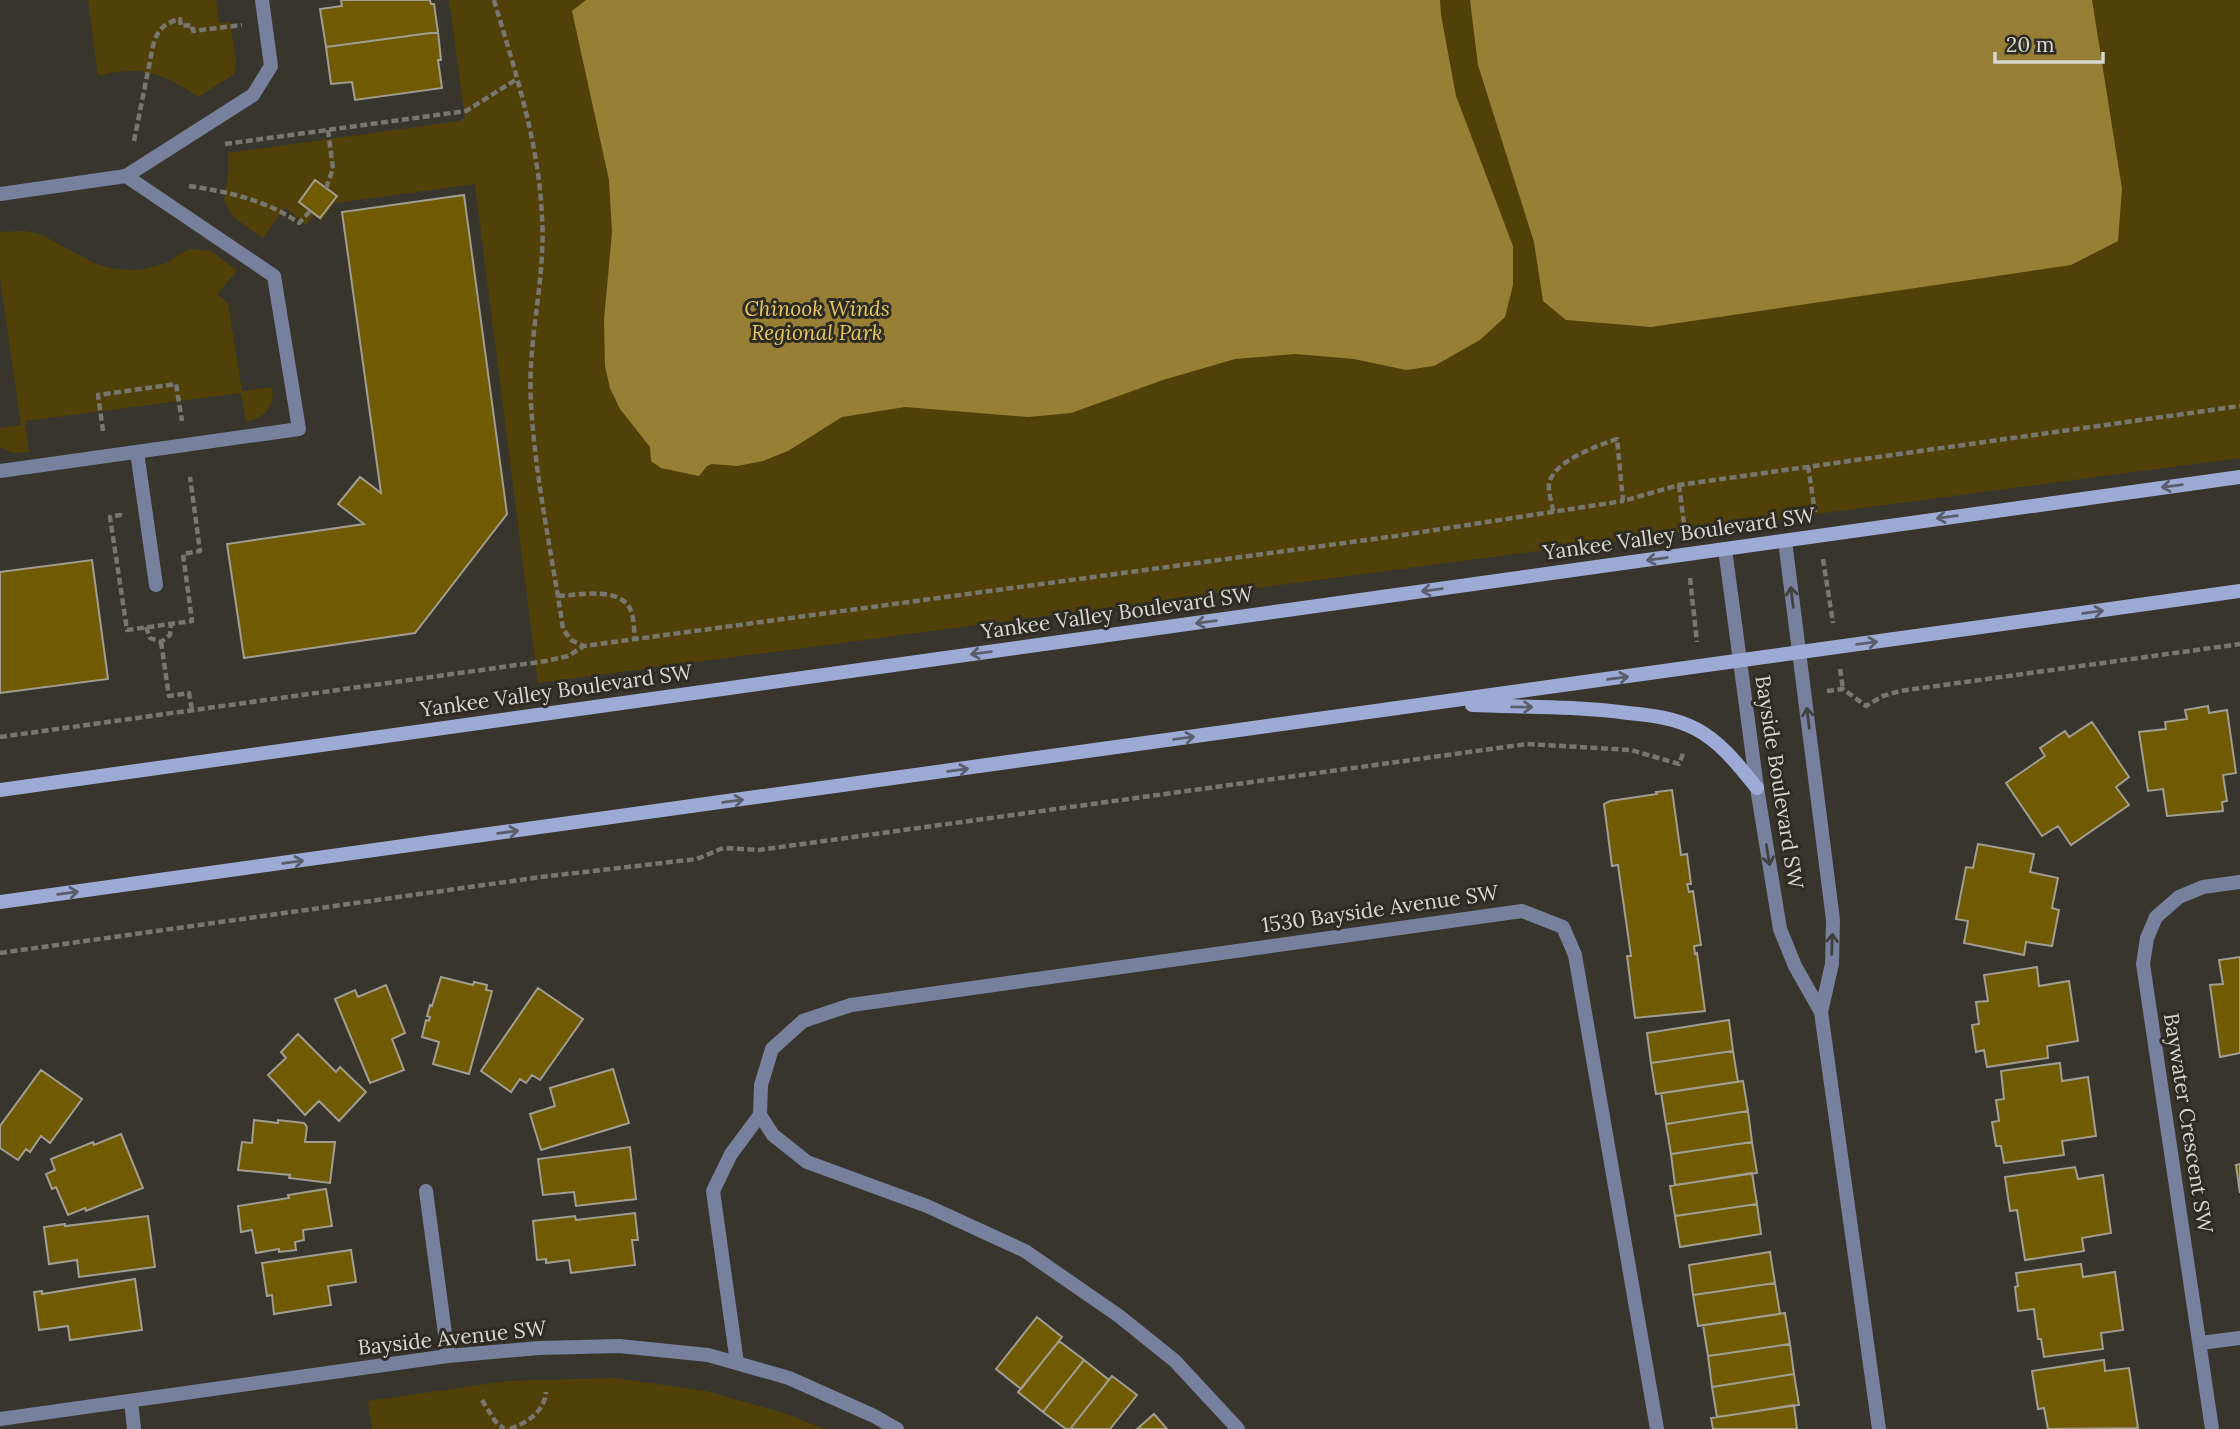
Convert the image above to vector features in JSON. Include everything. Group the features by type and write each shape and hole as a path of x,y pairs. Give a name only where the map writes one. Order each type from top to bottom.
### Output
{"main road":[{"name":"Yankee Valley Boulevard SW","path":"0,790 2240,477"},
{"path":"0,902 2240,591"},
{"path":"1429,704 1589,708 1659,716 1695,728 1711,739 1730,755 1758,788"}],"street":[{"path":"0,194 126,176 253,95 271,66 262,0"},
{"path":"0,471 299,429 275,276 126,176"},
{"path":"137,452 156,585"},
{"name":"Bayside Boulevard SW","path":"1785,541 1833,920 1832,964 1821,1012 1879,1429"},
{"name":"Bayside Boulevard SW","path":"1725,549 1780,929 1795,966 1821,1012"},
{"name":"Baywater Crescent SW","path":"2212,1429 2143,964 2147,938 2156,917 2179,897 2203,887 2240,882"},
{"name":"1530 Bayside Avenue SW","path":"761,1115 761,1085 772,1049 803,1021 851,1005 1522,911 1563,927 1575,955 1657,1429"},
{"path":"737,1363 713,1191 731,1154 761,1115 773,1135 807,1162 927,1206 1026,1251 1119,1316 1175,1361 1238,1429"},
{"path":"426,1191 448,1356"},
{"path":"2200,1343 2240,1338"},
{"name":"Bayside Avenue SW","path":"0,1419 448,1356 539,1348 619,1346 708,1355 789,1378 897,1429"},
{"path":"131,1401 134,1429"}],"path":[{"path":"494,0 536,156 543,219 540,281 531,354 531,402 537,460 563,629 571,640 584,646"},
{"path":"126,176 153,46 156,34 163,26 180,19 181,26 192,25 193,31 265,22"},
{"path":"225,145 466,111 517,79"},
{"path":"326,188 333,169 328,130"},
{"path":"181,185 237,194 283,212 299,223 310,211"},
{"path":"105,440 98,396 176,384 183,429"},
{"path":"0,737 546,661 568,656 584,646 1382,538 1623,501 1679,485 2240,406"},
{"path":"1553,511 1549,484 1555,470 1594,447 1616,439 1623,501"},
{"path":"1808,466 1843,689 1866,706 1883,696 1900,691 2240,644"},
{"path":"1679,485 1685,530"},
{"path":"558,596 614,596 625,601 631,610 635,639"},
{"path":"161,642 170,635 171,624"},
{"path":"146,627 150,638 161,642"},
{"path":"161,642 169,696 189,693 192,710"},
{"path":"1805,694 1843,689"},
{"path":"0,953 541,877 696,859 723,848 759,850 1527,744 1631,750 1679,764"},
{"path":"510,1429 538,1413 547,1392"},
{"path":"482,1400 495,1421 504,1429"}],"green space":[{"path":"88,0 216,0 219,23 230,22 236,64 234,74 198,97 162,76 151,73 127,71 98,76"},
{"name":"Chinook Winds Regional Park","path":"449,0 2240,0 2240,458 538,683 475,184 335,203 321,221 314,215 306,225 285,207 263,238 233,217 224,200 229,170 228,153 465,118"},
{"path":"25,231 42,235 92,262 128,270 164,264 189,249 211,251 237,271 217,294 228,303 242,391 272,387 270,406 263,414 246,422 241,393 25,421 29,452 13,453 0,447 0,428 21,425 0,278 0,232"},
{"path":"615,1378 706,1391 787,1414 824,1429 372,1429 368,1401 507,1381"}],"shaded area":[{"path":"586,0 1440,0 1456,96 1513,246 1513,285 1505,317 1480,340 1434,366 1406,370 1354,359 1295,354 1235,359 1163,380 1071,413 1028,417 905,407 842,417 788,451 763,461 737,466 712,464 699,476 661,468 651,461 650,447 620,409 610,388 605,366 604,320 612,232 609,180 572,11"},
{"path":"1470,0 2092,0 2122,189 2118,241 2071,265 1651,327 1566,320 1543,301 1534,242 1478,65"}],"building":[{"path":"341,0 430,0 431,4 434,4 438,32 326,47 320,9 342,6"},
{"path":"438,32 442,88 355,100 352,82 331,84 326,47"},
{"path":"315,180 337,196 320,218 299,202"},
{"path":"464,195 507,514 415,633 244,658 227,544 364,524 338,504 360,477 381,493 342,212"},
{"path":"92,560 108,679 0,693 0,572"},
{"path":"2208,706 2209,713 2227,710 2236,773 2223,775 2227,801 2222,802 2223,811 2167,816 2163,789 2148,791 2139,732 2166,729 2165,722 2187,719 2185,710"},
{"path":"2092,722 2129,777 2116,787 2129,805 2071,845 2058,826 2042,836 2006,783 2045,756 2040,748 2065,731 2069,737"},
{"path":"1672,790 1681,855 1687,854 1691,884 1687,884 1689,892 1693,891 1701,945 1694,946 1705,1011 1635,1018 1627,956 1631,956 1618,865 1612,866 1604,804"},
{"path":"1978,844 2034,854 2030,872 2058,878 2052,908 2059,910 2052,946 2026,942 2024,955 1964,943 1968,921 1956,919 1966,867 1973,868"},
{"path":"2240,957 2240,1053 2220,1057 2210,985 2223,984 2219,960"},
{"path":"2037,967 2039,986 2069,981 2078,1041 2047,1046 2048,1058 1987,1067 1984,1050 1976,1052 1972,1025 1979,1024 1976,1002 1988,1001 1984,975"},
{"path":"441,977 473,985 474,982 487,985 486,990 492,991 469,1074 433,1064 439,1042 422,1037"},
{"path":"386,985 405,1033 392,1039 404,1070 370,1083 335,999 355,990 358,997"},
{"path":"538,988 583,1019 540,1080 532,1075 526,1083 520,1079 511,1092 481,1071"},
{"path":"1729,1020 1733,1051 1651,1063 1647,1033"},
{"path":"298,1034 336,1072 340,1067 366,1092 339,1121 319,1101 305,1115 268,1075 286,1058 281,1052"},
{"path":"1733,1051 1738,1082 1656,1094 1651,1063"},
{"path":"2060,1063 2062,1081 2088,1077 2096,1136 2062,1141 2064,1155 2004,1163 2001,1146 1996,1146 1992,1122 1999,1121 1996,1100 2004,1099 2001,1071"},
{"path":"613,1069 629,1123 541,1150 530,1114 555,1106 550,1088"},
{"path":"41,1070 82,1099 50,1143 41,1136 30,1152 26,1149 18,1160 0,1148 0,1126"},
{"path":"1743,1081 1748,1111 1666,1124 1661,1093"},
{"path":"1748,1111 1752,1142 1671,1154 1666,1124"},
{"path":"254,1120 304,1123 307,1127 305,1142 335,1142 330,1183 289,1178 290,1175 238,1170 242,1142 252,1143"},
{"path":"121,1134 143,1188 86,1211 85,1208 68,1215 56,1187 52,1189 46,1174 55,1170 51,1159"},
{"path":"1752,1142 1757,1173 1675,1185 1671,1154"},
{"path":"630,1147 636,1199 576,1206 574,1192 543,1195 538,1159"},
{"path":"2240,1164 2240,1193 2236,1165"},
{"path":"2075,1167 2078,1179 2103,1175 2111,1233 2082,1238 2084,1251 2025,1260 2017,1210 2010,1211 2005,1177"},
{"path":"1752,1173 1757,1204 1675,1216 1670,1186"},
{"path":"326,1189 332,1226 303,1230 304,1240 295,1242 296,1250 279,1252 279,1249 256,1253 252,1230 241,1232 238,1206"},
{"path":"1757,1204 1761,1234 1680,1247 1675,1216"},
{"path":"635,1213 638,1240 632,1240 635,1265 571,1273 569,1260 546,1263 546,1259 537,1260 533,1221 575,1216 576,1220"},
{"path":"148,1216 155,1267 79,1277 77,1260 49,1264 44,1227"},
{"path":"351,1250 356,1282 328,1286 331,1305 274,1314 272,1295 267,1296 262,1263"},
{"path":"1770,1252 1775,1283 1693,1295 1689,1265"},
{"path":"2081,1264 2083,1277 2115,1272 2123,1330 2101,1333 2103,1349 2044,1357 2041,1339 2038,1339 2034,1309 2018,1311 2016,1273"},
{"path":"135,1279 142,1330 70,1340 68,1326 39,1330 34,1292 42,1291 42,1294"},
{"path":"1775,1283 1780,1314 1698,1326 1693,1295"},
{"path":"1785,1313 1790,1344 1708,1356 1703,1325"},
{"path":"1037,1317 1062,1337 1021,1389 996,1369"},
{"path":"1059,1341 1084,1360 1043,1412 1018,1392"},
{"path":"1790,1344 1794,1374 1712,1387 1708,1356"},
{"path":"1084,1360 1109,1380 1070,1429 1066,1429 1043,1412"},
{"path":"2104,1360 2105,1371 2129,1368 2138,1428 2048,1429 2044,1408 2038,1409 2032,1371"},
{"path":"1794,1374 1799,1405 1717,1417 1712,1387"},
{"path":"1112,1376 1137,1395 1110,1429 1071,1428"},
{"path":"1794,1405 1797,1429 1713,1429 1711,1418"},
{"path":"1154,1414 1167,1429 1137,1429"}]}
